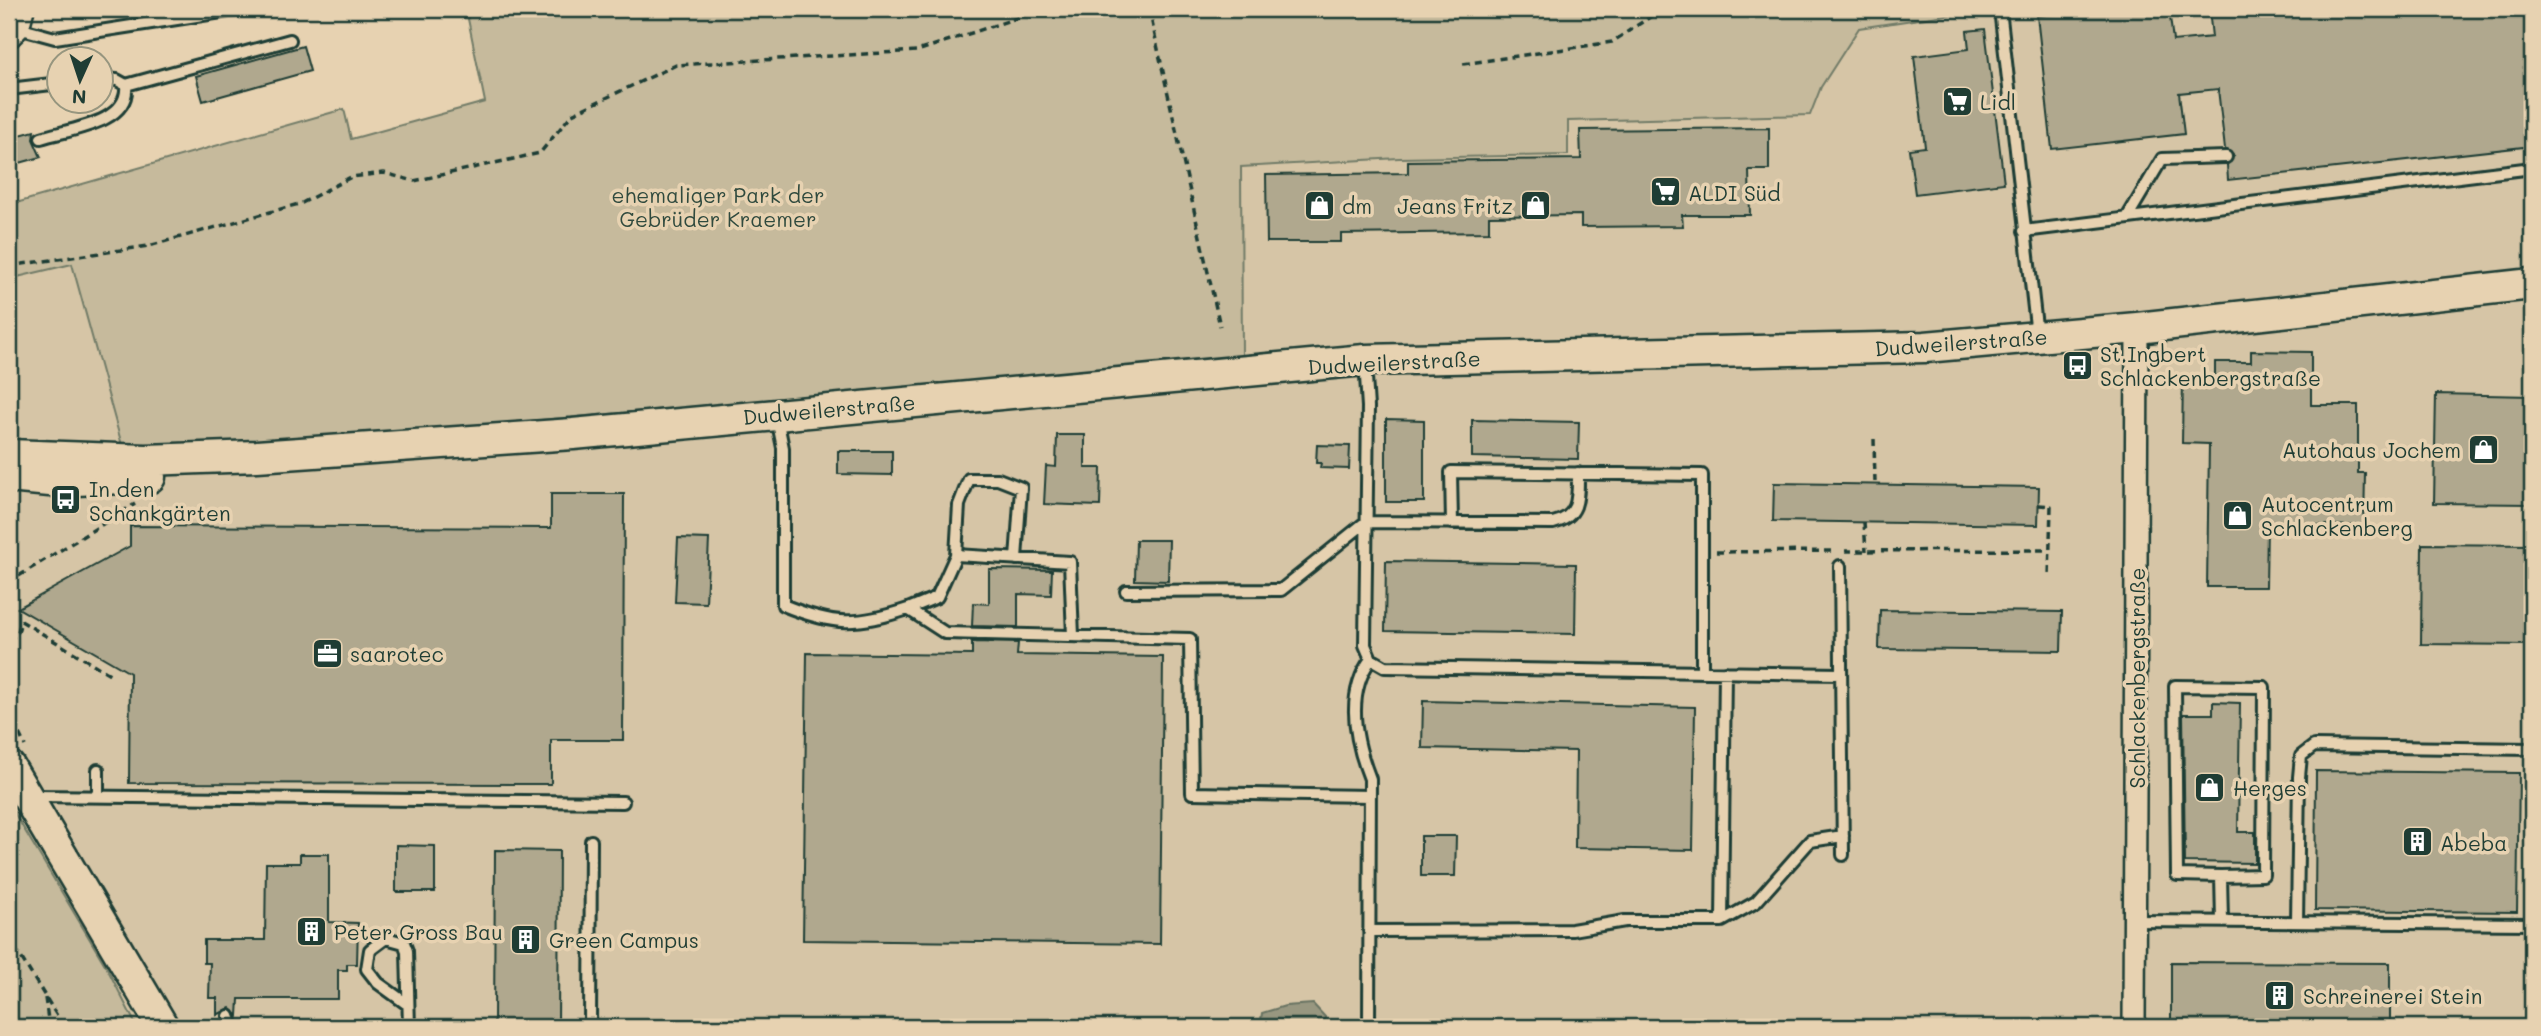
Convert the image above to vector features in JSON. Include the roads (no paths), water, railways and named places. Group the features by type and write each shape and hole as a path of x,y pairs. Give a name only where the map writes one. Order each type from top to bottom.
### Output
{"main road":[{"name":"Dudweilerstraße","path":"9,455 162,459 257,456 573,434 1365,360 1925,347 2137,328 2532,284"},
{"name":"Dudweilerstraße","path":"9,477 50,481 131,479 257,456"},
{"name":"Dudweilerstraße","path":"9,466 72,470 138,468 162,459"},
{"path":"9,766 163,1027"}],"street":[{"name":"Schlackenbergstraße","path":"2134,1027 2137,328"}],"lane":[{"path":"17,25 55,38 240,9"},
{"path":"2000,9 2038,338"},
{"path":"116,80 126,85 290,40"},
{"path":"9,89 46,85"},
{"path":"41,138 114,113 123,106 127,96 126,85"},
{"path":"2128,216 2162,159 2226,158"},
{"path":"2024,230 2532,168"},
{"path":"1365,360 1365,645 1371,659 1385,667 1841,674"},
{"path":"777,414 783,448 783,605 819,620 869,622 937,597 956,555 959,505 969,479 998,479 1021,488 1016,559"},
{"path":"1452,523 1451,472 1702,475 1702,672"},
{"path":"1126,592 1281,590 1366,522 1553,523 1567,520 1575,511 1578,500 1578,473"},
{"path":"956,555 1070,562 1073,636"},
{"path":"1840,566 1843,855"},
{"path":"908,609 945,633 1190,639 1192,793 1370,796"},
{"path":"1369,1027 1370,779 1358,749 1356,687 1360,673 1371,659"},
{"path":"1722,921 1725,672"},
{"path":"2175,686 2264,687 2263,875 2221,876 2177,875 2175,686"},
{"path":"2297,922 2301,756 2314,746 2522,746 2532,749"},
{"path":"98,770 98,797"},
{"path":"26,796 623,802"},
{"path":"1369,931 1572,930 1625,921 1722,921 1756,902 1810,841 1843,836"},
{"path":"590,1027 591,841"},
{"path":"2221,876 2222,921"},
{"path":"2134,921 2532,924"},
{"path":"407,1004 378,983 368,969 370,950 386,938 404,943 409,1027"}],"place":[{"name":"Lidl","path":"1957,101"},
{"name":"ALDI Süd","path":"1665,192"},
{"name":"dm","path":"1319,205"},
{"name":"Jeans Fritz","path":"1536,205"},
{"name":"St.Ingbert Schlackenbergstraße","path":"2077,365"},
{"name":"Autohaus Jochem","path":"2484,449"},
{"name":"In den Schankgärten","path":"66,500"},
{"name":"Autocentrum Schlackenberg","path":"2238,515"},
{"name":"saarotec","path":"327,653"},
{"name":"Herges","path":"2210,787"},
{"name":"Abeba","path":"2417,842"},
{"name":"Peter Gross Bau","path":"311,931"},
{"name":"Green Campus","path":"526,939"},
{"name":"Schreinerei Stein","path":"2280,995"}],"park label":[{"name":"ehemaliger Park der Gebrüder Kraemer","path":"718,206"}]}
